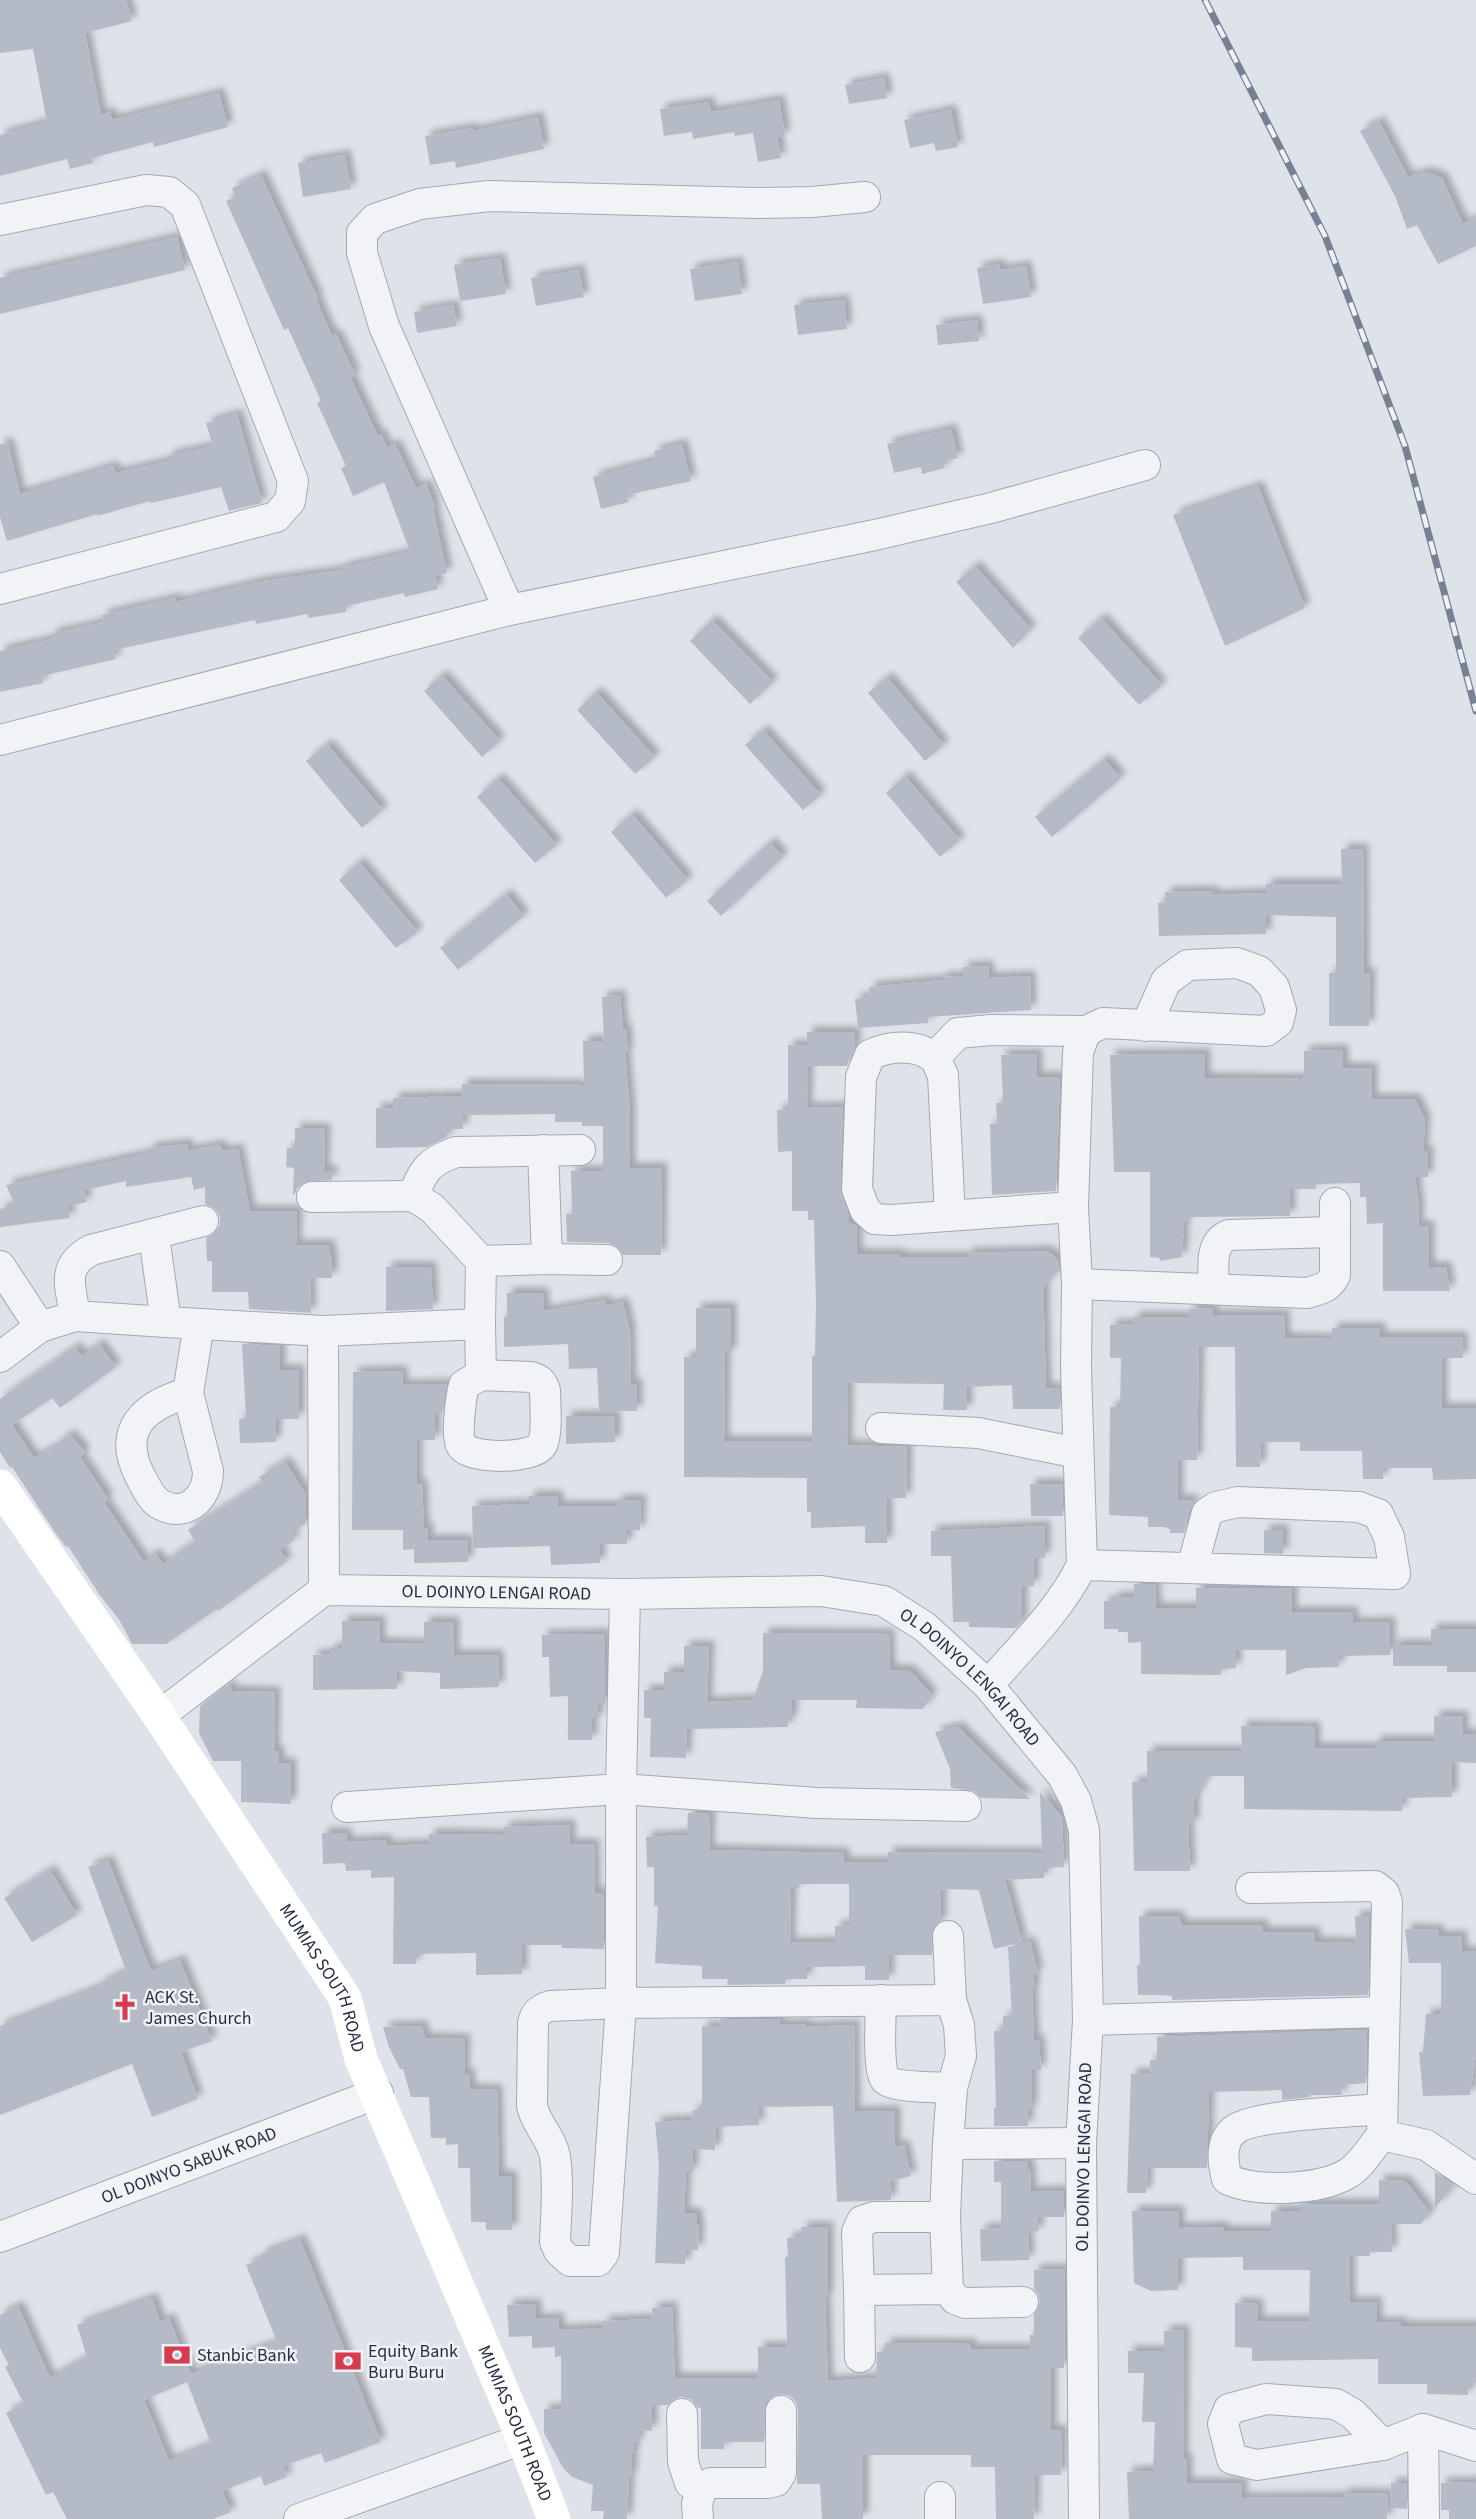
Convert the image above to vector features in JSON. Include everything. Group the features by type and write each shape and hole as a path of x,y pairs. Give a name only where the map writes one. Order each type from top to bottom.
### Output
{"main road":[{"name":"MUMIAS SOUTH ROAD","path":"0,1486 159,1716 345,1998 361,2059 378,2093 523,2439 554,2519"}],"street":[{"path":"0,220 146,190 169,192 185,205 293,481 290,501 276,517 0,589"},
{"path":"509,610 384,326 362,253 362,233 375,219 420,204 489,196 756,203 812,202 865,197"},
{"path":"0,740 509,610 875,535 991,508 1145,465"},
{"path":"934,1058 958,1033 991,1030 1086,1031 1103,1023 1146,1026"},
{"path":"988,1685 1054,1609 1073,1583 1082,1565 1076,1368 1077,1284 1073,1207 1078,1052 1086,1031"},
{"path":"950,1216 943,1075 934,1058 915,1049 886,1047 870,1055 861,1077 857,1189 865,1210 874,1219 891,1220 950,1216 1073,1207"},
{"path":"543,1150 547,1258"},
{"path":"413,1196 423,1171 437,1159 456,1152 580,1150"},
{"path":"312,1197 413,1196 432,1208 481,1261 481,1375"},
{"path":"1077,1284 1307,1293 1330,1285 1335,1275 1335,1203"},
{"path":"75,1316 70,1280 72,1266 78,1258 91,1250 154,1236 203,1221"},
{"path":"1214,1289 1214,1257 1216,1246 1222,1238 1229,1235 1334,1232"},
{"path":"154,1236 166,1322"},
{"path":"481,1261 547,1258 607,1260"},
{"path":"0,1266 40,1327"},
{"path":"0,1357 40,1327 75,1316 323,1331 480,1323"},
{"path":"188,1393 199,1324"},
{"path":"159,1716 324,1590 323,1331"},
{"path":"881,1428 978,1432 1078,1454"},
{"path":"1082,1565 1395,1574 1389,1537 1378,1514 1359,1507 1249,1503 1216,1507 1207,1513 1192,1568"},
{"name":"OL DOINYO LENGAI ROAD","path":"324,1590 625,1594 821,1591 884,1601 926,1627 988,1685 1062,1774 1084,1830 1088,2020 1081,2143 1084,2519"},
{"path":"625,1594 621,1789 621,2003 604,2253 597,2261 570,2261 559,2251 555,2242 555,2157 546,2134 534,2116 532,2106 532,2023 534,2015 541,2009 550,2006 621,2003 951,2000"},
{"path":"347,1807 621,1789 817,1803 966,1806"},
{"path":"1251,1888 1375,1886 1384,1893 1386,1902 1382,2122 1349,2172 1327,2183 1278,2188 1238,2185 1227,2179 1223,2164 1228,2138 1241,2125 1266,2119 1382,2122 1426,2145 1476,2179"},
{"path":"948,1936 951,2000 959,2025 961,2041 961,2056 952,2088 948,2144 945,2217 948,2289 955,2299 965,2303 1023,2302"},
{"path":"881,2000 882,2075 887,2081 897,2084 952,2088"},
{"path":"1088,2020 1383,2012"},
{"name":"OL DOINYO SABUK ROAD","path":"0,2237 378,2093"},
{"path":"948,2144 1081,2143"},
{"path":"860,2357 857,2232 862,2221 874,2217 945,2217"},
{"path":"859,2290 948,2289"},
{"path":"1383,2445 1353,2414 1336,2404 1266,2399 1229,2409 1223,2424 1232,2459 1257,2465 1383,2445 1422,2429 1476,2446"},
{"path":"682,2414 685,2473 690,2483 702,2487 711,2483 776,2481 782,2473 781,2411"},
{"path":"1422,2429 1424,2519"},
{"path":"299,2519 523,2439"},
{"path":"698,2519 697,2504 702,2487"}],"building":[{"path":"0,0 126,0 132,21 85,33 101,115 110,112 112,120 219,93 228,127 154,147 153,142 92,158 93,163 70,169 67,159 0,176 0,135 47,122 33,49 0,53"},
{"path":"884,78 887,98 849,104 845,85"},
{"path":"779,100 785,135 777,137 781,158 758,162 753,133 735,136 734,132 693,139 692,132 664,136 660,109 709,102 711,112"},
{"path":"951,110 958,147 936,151 934,143 910,148 904,120"},
{"path":"538,117 544,149 456,168 455,161 430,165 425,136 473,128 473,131"},
{"path":"1379,121 1408,177 1426,172 1442,178 1463,224 1476,217 1476,246 1438,264 1417,225 1407,229 1395,196 1360,131"},
{"path":"345,155 351,189 303,197 298,163"},
{"path":"261,175 318,299 316,300 332,336 336,334 355,375 350,377 378,436 381,434 387,448 395,444 416,488 426,484 435,507 433,508 447,573 435,576 438,589 405,597 404,593 346,606 346,612 308,618 307,614 256,624 255,620 114,650 116,659 42,676 43,683 0,692 0,651 52,639 51,634 104,622 102,615 175,598 176,602 263,581 342,570 341,568 410,552 384,482 353,496 341,468 346,466 317,403 321,401 288,328 284,330 226,201 235,197 232,188"},
{"path":"177,237 185,270 0,314 0,278"},
{"path":"500,258 506,294 460,301 454,265"},
{"path":"738,262 742,294 695,301 690,269"},
{"path":"999,264 1000,270 1026,266 1031,297 983,304 977,268"},
{"path":"579,270 584,297 536,306 531,278"},
{"path":"844,300 847,329 798,335 794,305"},
{"path":"453,305 457,326 417,333 414,312"},
{"path":"977,320 979,341 938,345 936,325"},
{"path":"237,414 262,503 229,511 221,487 151,503 150,501 97,516 97,514 7,541 0,517 0,444 8,443 20,494 113,466 116,473 169,461 167,456 213,446 206,423"},
{"path":"951,429 958,458 943,461 945,468 922,474 921,467 894,473 887,444"},
{"path":"682,444 691,481 627,495 629,502 601,509 593,477 656,460 654,451"},
{"path":"1258,486 1305,608 1225,646 1173,515"},
{"path":"975,566 1031,629 1013,648 956,582"},
{"path":"1101,618 1162,685 1139,705 1078,638"},
{"path":"712,620 773,682 750,704 690,641"},
{"path":"442,675 500,741 482,757 424,691"},
{"path":"887,677 944,745 925,761 868,693"},
{"path":"596,692 655,757 635,774 577,710"},
{"path":"763,730 821,795 803,810 745,745"},
{"path":"327,744 383,810 362,828 306,761"},
{"path":"1104,759 1121,778 1052,837 1035,817"},
{"path":"905,776 960,840 940,857 886,793"},
{"path":"498,778 557,845 535,863 477,797"},
{"path":"632,814 688,880 666,898 611,832"},
{"path":"770,842 783,857 721,916 707,901"},
{"path":"1341,849 1363,849 1364,973 1370,973 1369,1026 1329,1026 1329,973 1336,973 1336,917 1266,915 1266,934 1159,936 1158,903 1165,903 1165,892 1213,891 1213,895 1266,893 1266,884 1342,884"},
{"path":"359,862 418,932 396,948 339,880"},
{"path":"506,894 524,916 458,970 440,948"},
{"path":"988,966 989,978 1030,976 1031,1010 928,1017 928,1023 858,1028 855,999 870,997 869,987 943,980 943,977 963,976 963,967"},
{"path":"620,995 628,1053 625,1053 630,1110 630,1168 662,1168 661,1255 623,1255 616,1246 608,1243 567,1242 566,1214 572,1214 571,1171 603,1171 603,1126 582,1126 582,1122 555,1122 555,1114 462,1115 462,1084 584,1085 583,1041 604,1041 602,997"},
{"path":"807,1032 855,1032 855,1047 847,1066 808,1066 807,1108 843,1107 840,1189 849,1223 857,1226 857,1254 900,1254 900,1257 967,1257 967,1253 1048,1251 1058,1260 1059,1270 1044,1286 1044,1315 1046,1388 1059,1388 1060,1409 1013,1409 1012,1385 967,1387 967,1410 943,1410 944,1384 848,1383 847,1445 907,1447 906,1498 887,1498 887,1543 865,1543 865,1526 811,1528 811,1512 807,1512 807,1478 684,1477 684,1357 696,1357 696,1308 731,1308 731,1353 725,1353 724,1441 812,1441 812,1356 815,1356 816,1304 814,1220 808,1220 808,1211 792,1211 792,1151 778,1152 777,1110 788,1110 788,1045 807,1046"},
{"path":"1343,1050 1343,1068 1372,1068 1372,1099 1415,1099 1425,1120 1423,1151 1428,1151 1428,1177 1415,1177 1419,1209 1418,1226 1429,1226 1429,1267 1446,1267 1450,1291 1383,1291 1383,1223 1367,1224 1366,1197 1360,1197 1360,1183 1316,1184 1316,1189 1290,1189 1290,1216 1188,1217 1188,1222 1184,1221 1182,1257 1160,1261 1159,1258 1150,1257 1150,1172 1114,1172 1110,1055 1205,1054 1205,1078 1302,1079 1304,1077 1304,1051"},
{"path":"1037,1054 1037,1077 1060,1077 1056,1191 992,1195 990,1124 997,1124 996,1103 1003,1103 1001,1055"},
{"path":"462,1096 463,1129 447,1129 447,1137 427,1147 376,1148 376,1108 393,1108 393,1098"},
{"path":"295,1128 325,1129 324,1171 332,1171 332,1180 304,1182 293,1194 294,1168 286,1167 287,1148 295,1148"},
{"path":"187,1144 188,1151 220,1145 222,1151 238,1149 250,1211 297,1211 296,1245 330,1245 332,1278 310,1278 311,1313 249,1309 248,1292 212,1292 212,1261 207,1261 206,1238 215,1233 220,1225 220,1217 215,1209 205,1204 205,1187 194,1190 191,1177 126,1187 126,1181 84,1190 87,1202 68,1206 70,1218 0,1227 0,1209 15,1205 6,1185 149,1153 149,1148"},
{"path":"386,1267 431,1267 433,1309 386,1311"},
{"path":"507,1293 543,1293 544,1311 605,1300 606,1306 623,1302 630,1331 631,1384 637,1384 637,1411 599,1411 597,1368 569,1369 568,1344 504,1347"},
{"path":"1213,1308 1213,1315 1284,1315 1285,1338 1332,1339 1332,1328 1380,1328 1380,1337 1462,1337 1463,1358 1442,1358 1442,1408 1476,1408 1476,1479 1433,1480 1432,1468 1383,1468 1383,1479 1363,1479 1362,1451 1300,1451 1300,1442 1261,1442 1260,1467 1236,1467 1235,1347 1199,1347 1197,1460 1178,1460 1178,1500 1195,1502 1190,1508 1184,1533 1170,1533 1170,1529 1164,1527 1148,1527 1148,1517 1109,1515 1110,1407 1120,1407 1121,1358 1110,1358 1110,1325 1133,1324 1133,1317 1189,1317 1189,1309"},
{"path":"99,1344 116,1367 60,1408 52,1398 12,1425 34,1458 54,1447 69,1434 85,1452 80,1457 108,1499 104,1502 144,1562 154,1553 163,1564 195,1541 188,1530 263,1482 259,1477 285,1461 306,1495 306,1523 291,1533 295,1539 280,1550 287,1561 218,1611 217,1609 166,1644 132,1644 120,1621 99,1594 68,1546 66,1547 56,1534 0,1452 0,1399 75,1347 82,1356"},
{"path":"242,1344 280,1346 280,1370 299,1370 299,1419 276,1419 276,1442 240,1443 239,1419 246,1418"},
{"path":"402,1371 403,1385 447,1384 442,1413 435,1413 435,1440 417,1440 417,1485 422,1484 424,1528 428,1528 428,1540 468,1540 468,1562 414,1563 414,1549 403,1550 403,1530 352,1530 353,1372"},
{"path":"566,1416 615,1416 615,1442 566,1444"},
{"path":"1030,1484 1062,1484 1063,1516 1031,1516"},
{"path":"529,1496 558,1496 558,1506 617,1506 617,1500 641,1500 640,1530 627,1530 627,1544 600,1544 600,1563 551,1565 550,1546 473,1548 472,1506 529,1504"},
{"path":"1045,1526 1045,1558 1034,1558 1034,1586 1022,1586 1022,1621 1016,1628 969,1627 969,1622 953,1622 951,1556 931,1556 931,1531"},
{"path":"1264,1530 1283,1530 1283,1554 1264,1553"},
{"path":"1134,1584 1155,1584 1156,1608 1196,1608 1196,1588 1292,1588 1292,1612 1353,1612 1353,1623 1390,1622 1390,1655 1339,1656 1339,1667 1306,1668 1286,1675 1286,1650 1236,1650 1236,1668 1221,1669 1221,1675 1141,1674 1141,1642 1128,1643 1128,1632 1104,1629 1104,1601 1114,1601 1114,1597 1134,1597"},
{"path":"342,1621 380,1621 380,1643 424,1644 424,1622 454,1622 454,1655 498,1655 499,1687 440,1689 440,1673 397,1671 397,1689 313,1690 313,1655 330,1654 330,1648 342,1648"},
{"path":"1431,1629 1476,1629 1476,1672 1447,1672 1447,1666 1393,1666 1393,1645 1431,1645"},
{"path":"763,1633 889,1634 890,1670 909,1670 932,1695 923,1709 856,1708 857,1700 792,1700 792,1720 788,1720 788,1727 687,1729 686,1758 650,1757 651,1718 644,1718 644,1690 664,1690 664,1672 684,1672 684,1646 709,1646 707,1702 753,1700 763,1671"},
{"path":"605,1634 605,1704 598,1704 598,1719 592,1719 592,1740 568,1740 568,1696 550,1697 549,1657 542,1657 542,1635"},
{"path":"229,1684 232,1691 275,1692 274,1751 279,1751 279,1763 291,1763 291,1804 241,1802 241,1761 213,1761 199,1733 200,1706"},
{"path":"1434,1716 1463,1716 1463,1734 1476,1734 1476,1763 1452,1762 1452,1797 1402,1798 1402,1811 1244,1809 1244,1776 1207,1776 1194,1800 1194,1824 1188,1824 1190,1871 1134,1871 1132,1782 1147,1782 1147,1751 1242,1751 1241,1726 1315,1727 1315,1748 1375,1748 1375,1741 1434,1741"},
{"path":"958,1727 1030,1799 981,1798 974,1791 951,1788 950,1769 935,1732"},
{"path":"1040,1792 1062,1817 1064,1867 1044,1868 1044,1878 1005,1880 1022,1942 994,1949 979,1890 944,1889 941,1890 941,1921 933,1928 931,1936 932,1955 889,1955 889,1980 865,1980 865,1966 807,1967 807,1979 786,1979 785,1984 727,1985 728,1979 702,1979 702,1966 655,1963 658,1906 654,1906 654,1867 647,1867 646,1837 687,1835 688,1813 710,1813 709,1850 844,1853 844,1862 888,1862 888,1852 1042,1853","holes":["800,1884 849,1884 849,1925 835,1926 835,1942 790,1943 791,1888 799,1888"]},
{"path":"570,1825 570,1844 594,1844 595,1893 604,1893 604,1949 562,1948 562,1945 522,1945 522,1974 476,1975 476,1953 416,1954 416,1964 393,1964 394,1877 371,1878 371,1870 346,1871 345,1863 323,1864 322,1833 346,1833 347,1842 386,1840 387,1846 429,1844 429,1834 504,1835 504,1827"},
{"name":"ACK St. James Church","path":"108,1860 151,1971 180,1960 212,2041 181,2052 198,2099 152,2117 132,2064 0,2115 0,2026 100,1987 99,1984 126,1971 88,1867"},
{"path":"50,1870 77,1915 32,1942 4,1898"},
{"path":"1139,1916 1178,1916 1182,1925 1263,1925 1263,1932 1315,1932 1315,1942 1356,1943 1355,1916 1369,1916 1368,1995 1172,2000 1172,1996 1138,1995"},
{"path":"1405,1929 1438,1930 1439,1936 1462,1936 1462,1951 1476,1952 1476,2053 1470,2095 1423,2096 1419,2052 1423,2052 1426,2014 1441,2014 1441,1963 1409,1963"},
{"path":"1030,1942 1038,1973 1034,1974 1034,1990 1032,1990 1034,2040 1039,2040 1041,2070 1032,2070 1032,2109 1028,2109 1028,2126 994,2126 994,2108 996,2108 994,2031 1003,2030 1003,2016 1012,2016 1008,1947"},
{"path":"720,2019 780,2019 779,2025 806,2024 806,2027 854,2025 855,2112 895,2111 895,2147 904,2145 911,2176 891,2181 891,2200 837,2202 833,2106 758,2107 759,2125 716,2127 715,2150 693,2149 693,2172 686,2172 684,2213 697,2213 698,2250 686,2250 685,2264 655,2263 659,2165 655,2122 692,2120 693,2110 702,2110 702,2026 719,2027"},
{"path":"422,2026 425,2038 465,2039 464,2074 470,2074 470,2089 497,2090 499,2176 512,2176 512,2230 486,2230 486,2222 471,2222 470,2168 458,2168 458,2144 446,2145 446,2138 431,2138 429,2097 411,2097 403,2069 400,2069 389,2047 383,2027"},
{"path":"1367,2030 1366,2083 1341,2085 1342,2095 1310,2095 1310,2097 1282,2100 1282,2090 1209,2092 1207,2168 1148,2168 1146,2193 1127,2193 1131,2074 1151,2073 1150,2060 1157,2060 1157,2037"},
{"path":"994,2161 1028,2161 1031,2192 1064,2191 1064,2217 1037,2217 1039,2231 1028,2233 1029,2260 981,2261 980,2229 1001,2228 1001,2182 994,2182"},
{"path":"1435,2172 1454,2185 1435,2208"},
{"path":"1379,2180 1405,2181 1430,2213 1421,2224 1391,2224 1392,2252 1370,2252 1370,2256 1350,2256 1350,2302 1377,2302 1377,2323 1401,2322 1401,2326 1476,2326 1476,2382 1473,2382 1473,2386 1468,2386 1468,2395 1427,2394 1427,2384 1378,2384 1378,2359 1252,2361 1252,2348 1235,2347 1235,2303 1258,2304 1258,2321 1309,2321 1310,2270 1243,2270 1243,2257 1178,2258 1178,2290 1151,2291 1134,2283 1132,2211 1179,2211 1179,2228 1224,2227 1224,2231 1271,2231 1271,2211 1300,2211 1300,2204 1379,2204"},
{"path":"801,2227 828,2227 828,2297 825,2297 828,2381 876,2378 877,2352 885,2352 885,2343 971,2344 971,2349 1030,2349 1030,2335 1034,2335 1034,2315 1040,2302 1034,2289 1034,2270 1065,2269 1064,2368 1051,2368 1051,2430 1062,2430 1061,2475 1035,2475 1034,2519 996,2519 995,2467 971,2467 971,2455 863,2455 863,2519 822,2519 820,2484 797,2484 798,2410 796,2402 790,2396 782,2394 773,2396 766,2403 764,2442 724,2442 724,2449 701,2449 701,2408 698,2408 691,2399 681,2397 674,2399 668,2405 652,2405 652,2431 639,2430 639,2442 634,2442 632,2476 629,2476 627,2519 603,2519 604,2511 591,2511 593,2485 572,2477 563,2468 544,2433 544,2409 561,2409 561,2356 555,2357 555,2347 532,2348 532,2336 509,2337 507,2305 536,2304 536,2319 559,2318 559,2330 604,2328 603,2321 653,2319 652,2308 672,2307 675,2378 758,2378 758,2347 787,2347 785,2257 788,2257 787,2238 802,2237"},
{"path":"300,2239 381,2442 325,2463 321,2453 283,2466 287,2477 264,2486 261,2476 222,2491 231,2512 213,2519 67,2519 53,2492 46,2495 6,2413 24,2404 5,2367 9,2365 0,2348 0,2315 18,2306 50,2378 87,2357 77,2325 152,2298 160,2322 169,2318 191,2374 277,2342 246,2265 262,2259 261,2254","holes":["187,2382 211,2444 169,2461 144,2400"]},
{"path":"1184,2330 1183,2459 1187,2459 1187,2483 1242,2483 1242,2498 1344,2497 1344,2493 1388,2494 1387,2519 1129,2519 1127,2472 1153,2471 1155,2422 1142,2422 1144,2373 1128,2373 1128,2351 1164,2351 1164,2331"},
{"path":"1476,2482 1476,2519 1449,2519 1449,2510 1441,2510 1441,2483"},
{"path":"1391,2483 1406,2483 1407,2509 1390,2508"}],"railway":[{"path":"1205,0 1325,236 1405,446 1476,711"}],"place":[{"name":"ACK St. James Church","path":"125,2007"},
{"name":"Stanbic Bank","path":"177,2355"},
{"name":"Equity Bank Buru Buru","path":"348,2361"}]}
